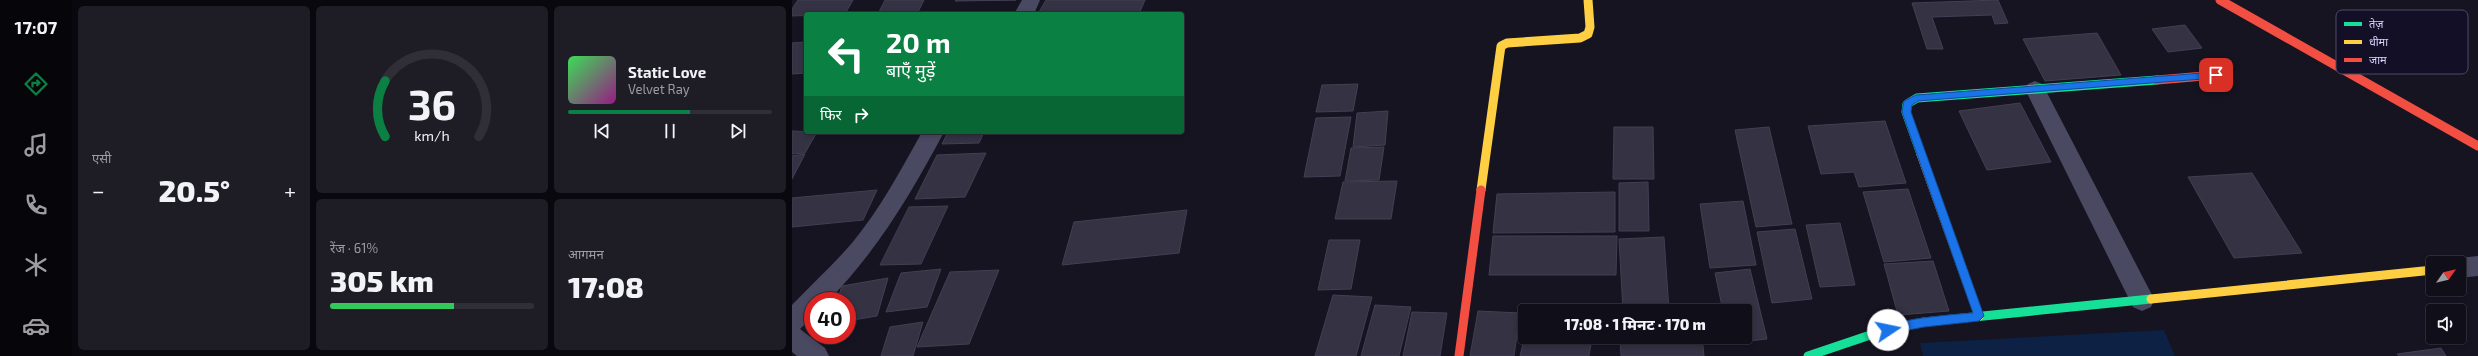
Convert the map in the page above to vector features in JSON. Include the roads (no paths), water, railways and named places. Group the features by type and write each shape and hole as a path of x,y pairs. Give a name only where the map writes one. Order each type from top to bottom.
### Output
{"street":[{"path":"1025,12 1031,0"},
{"path":"1459,356 1501,46 1507,42 1571,39 1588,34 1590,27 1588,0"},
{"path":"2220,0 2336,66"},
{"path":"2351,74 2478,146"},
{"path":"1979,316 1906,112 1907,104 1916,98 2216,75"},
{"path":"2035,89 2142,300"},
{"path":"792,321 848,264 881,221 902,189 932,134"},
{"path":"2466,267 2478,266"},
{"path":"1808,356 1888,330 1924,322 2426,271"},
{"path":"792,337 816,356"}],"water":[{"path":"2164,330 2175,356 1923,356 1920,343"}]}
